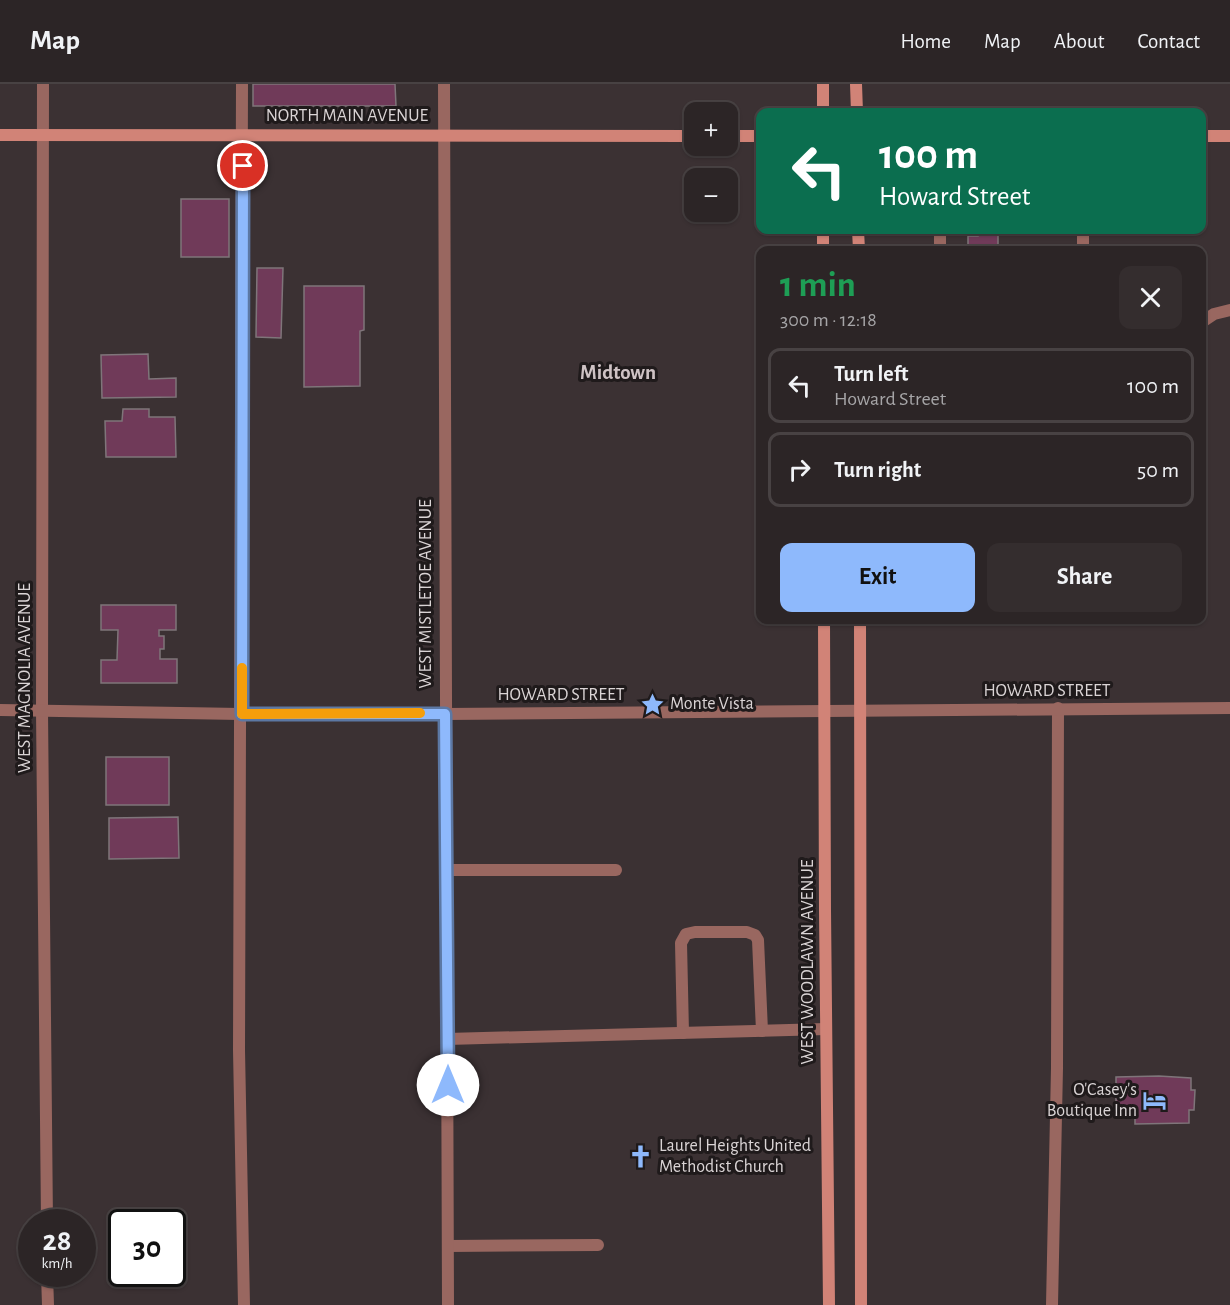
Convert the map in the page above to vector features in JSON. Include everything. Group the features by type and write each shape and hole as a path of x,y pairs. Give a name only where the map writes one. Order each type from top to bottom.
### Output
{"street":[{"name":"WEST MAGNOLIA AVENUE","path":"43,84 42,711 47,1209"},
{"path":"243,84 239,1050 244,1305"},
{"name":"WEST MISTLETOE AVENUE","path":"444,84 448,1305"},
{"path":"823,84 823,108"},
{"path":"856,84 857,108"},
{"name":"NORTH MAIN AVENUE","path":"0,135 684,136"},
{"path":"738,136 756,136"},
{"path":"1206,136 1230,136"},
{"path":"1206,319 1214,314 1230,310"},
{"path":"1206,311 1214,314"},
{"name":"WEST WOODLAWN AVENUE","path":"824,624 829,1305"},
{"path":"860,624 861,1305"},
{"path":"1052,1305 1057,1068 1058,708"},
{"name":"HOWARD STREET","path":"0,710 242,714 445,714 1230,708"},
{"path":"445,870 616,870"},
{"path":"683,1033 681,943 686,934 695,932 755,934 758,940 762,1030"},
{"path":"447,1039 826,1029"},
{"path":"448,1246 598,1245"},
{"path":"47,1287 48,1305"}],"building":[{"path":"253,84 395,84 396,106 253,106"},
{"path":"181,199 229,199 229,257 181,257"},
{"path":"978,234 998,234 998,246 968,246 968,236 978,236"},
{"path":"257,268 283,268 281,338 256,337"},
{"path":"304,286 364,286 364,330 360,331 360,386 304,387"},
{"path":"148,354 149,379 176,378 176,397 102,398 101,355"},
{"path":"123,409 149,409 149,417 175,417 176,457 106,457 105,421 122,421"},
{"path":"101,605 176,605 176,630 159,630 159,636 164,636 164,649 160,649 160,659 177,659 177,683 101,683 101,660 117,660 118,630 101,630"},
{"path":"106,757 169,757 169,805 106,805"},
{"path":"178,817 179,858 109,859 109,818"},
{"name":"O'Casey's Boutique Inn","path":"1116,1077 1191,1078 1191,1090 1195,1090 1194,1110 1189,1110 1189,1123 1135,1124 1135,1110 1116,1109"}],"slow traffic":[{"path":"242,668 242,714 420,713"}],"place":[{"name":"Monte Vista","path":"652,704"},
{"name":"O'Casey's Boutique Inn","path":"1155,1100"},
{"name":"Laurel Heights United Methodist Church","path":"641,1156"}],"district":[{"name":"Midtown","path":"618,372"}],"route":[{"path":"243,166 242,714 445,714 448,1085"}]}
